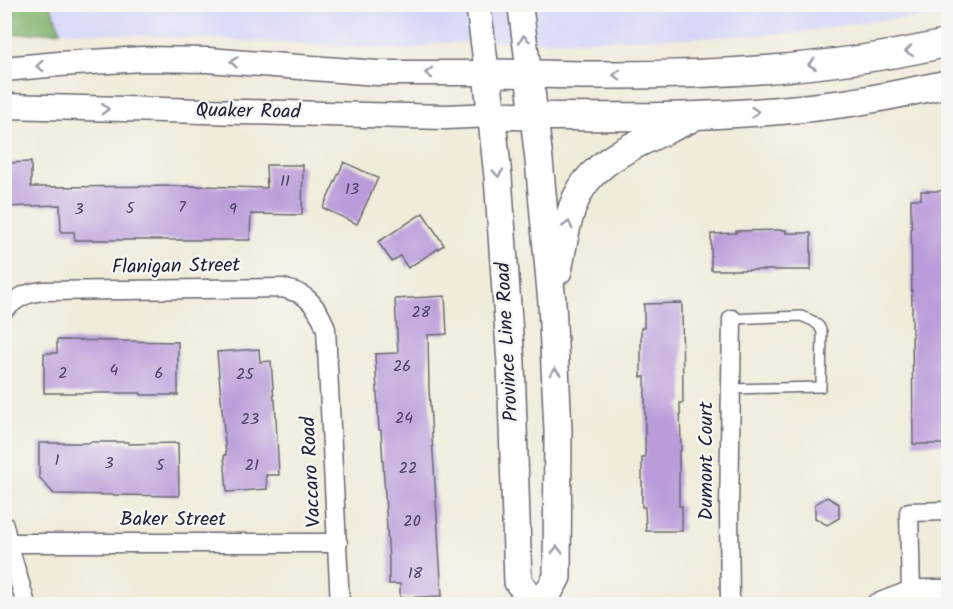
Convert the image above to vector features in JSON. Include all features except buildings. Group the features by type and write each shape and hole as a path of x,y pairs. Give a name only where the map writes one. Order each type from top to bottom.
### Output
{"main road":[{"path":"487,73 591,75 707,73 801,66 948,43"},
{"name":"Province Line Road","path":"487,73 498,177 511,363 518,582 537,604"},
{"path":"529,73 552,303 558,430 557,578 542,604"},
{"path":"492,115 697,116 786,110 835,105 948,84"},
{"path":"552,303 566,228 585,184 619,153 697,116"}],"street":[{"path":"4,69 142,59 208,60 377,73 487,73 478,4"},
{"path":"520,4 529,73"},
{"name":"Quaker Road","path":"4,106 446,117 492,115"},
{"name":"Flanigan Street","path":"4,309 16,299 31,292 43,291 284,288 314,294 327,336"},
{"name":"Dumont Court","path":"730,604 732,319"},
{"name":"Vaccaro Road","path":"327,336 340,604"},
{"path":"911,591 909,512 948,510"},
{"path":"4,525 27,604"},
{"name":"Baker Street","path":"8,543 338,543"},
{"path":"875,604 914,590 948,589"}],"lane":[{"path":"730,389 821,387 822,332 813,321 801,316 732,319"}],"shaded area":[{"path":"948,4 948,13 936,17 870,21 797,33 726,37 440,43 411,50 61,31 50,5"}],"green space":[{"path":"5,4 50,5 61,31 5,35"}]}
